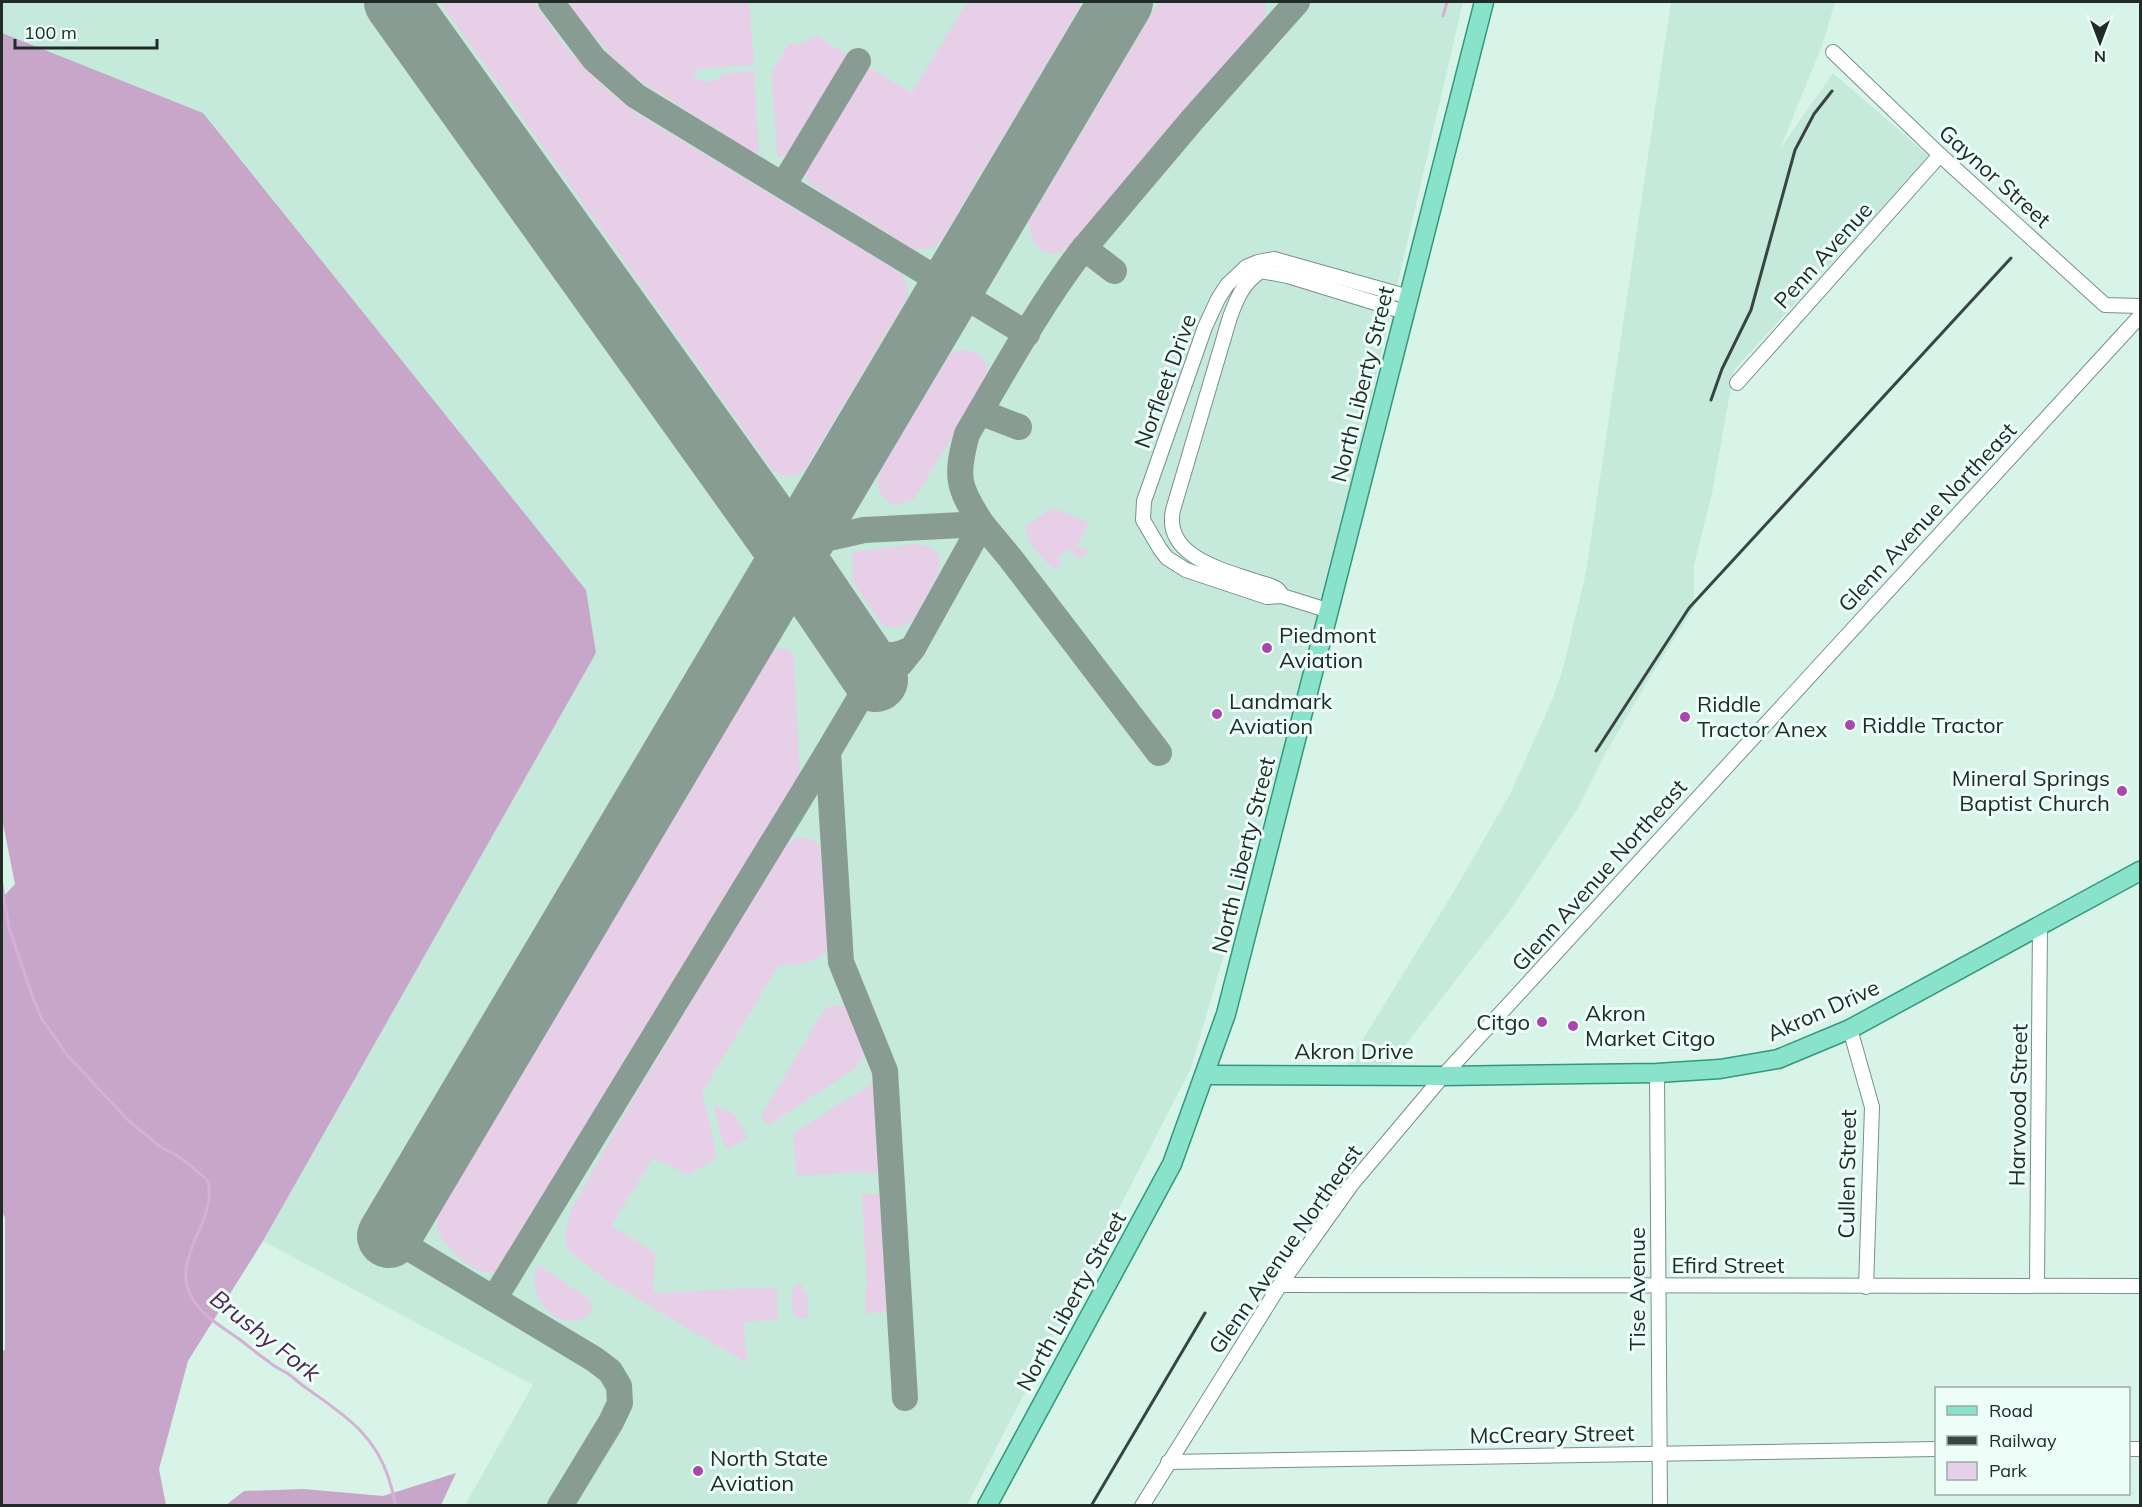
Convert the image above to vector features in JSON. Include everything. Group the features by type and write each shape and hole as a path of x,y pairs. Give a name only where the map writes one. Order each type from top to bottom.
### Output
{"main road":[{"name":"North Liberty Street","path":"987,1506 1172,1164 1226,1014 1484,2"},
{"name":"Akron Drive","path":"1205,1075 1443,1076 1658,1073 1720,1069 1779,1059 1850,1029 2140,871"}],"street":[{"name":"Gaynor Street","path":"1833,52 1940,155 2105,305 2140,306"},
{"name":"Penn Avenue","path":"1737,383 1940,155"},
{"name":"Norfleet Drive","path":"1330,611 1282,596 1267,597 1186,570 1167,558 1143,520 1144,501 1205,327 1218,299 1230,281 1246,267 1269,259 1277,267 1407,305"},
{"name":"Norfleet Drive","path":"1277,267 1262,271 1252,277 1239,294 1230,317 1172,517 1176,536 1187,551 1203,562 1224,571 1277,588 1282,596"},
{"name":"Glenn Avenue Northeast","path":"1142,1506 1167,1462 1280,1285 1352,1184 1443,1076 2140,316"},
{"name":"Harwood Street","path":"2037,1285 2040,924"},
{"name":"Cullen Street","path":"1850,1029 1872,1107 1866,1287"},
{"name":"Tise Avenue","path":"1658,1073 1660,1506"},
{"name":"Efird Street","path":"1280,1285 2140,1286"},
{"name":"McCreary Street","path":"1167,1462 1935,1449"}],"shaded area":[{"path":"2,2 1463,2 1358,454 1280,761 1191,1068 967,1505 465,1505 533,1385 263,1241 596,653 2,85"},
{"path":"1671,2 1835,2 1823,43 1780,149 1833,73 1929,156 1734,370 1712,493 1694,565 1694,608 1605,754 1578,808 1510,910 1390,1065 1347,1065 1456,888 1510,794 1553,698 1563,669 1586,572"},
{"path":"2,33 203,113 586,590 596,653 263,1241 188,1361 159,1469 166,1505 2,1505 5,1218 2,1211 2,898 15,884 2,819"},
{"path":"456,1473 441,1505 226,1505 244,1491 304,1489 383,1496"}],"green space":[{"path":"440,2 534,2 566,48 605,88 638,114 901,273 907,285 907,298 802,472 791,477 773,471"},
{"path":"567,2 749,2 754,65 698,69 694,74 696,79 708,82 714,81 723,74 754,71 759,152 752,152 636,78 613,58"},
{"path":"967,2 1081,2 941,241 929,249 914,249 813,187 804,171 862,70 870,68 912,93"},
{"path":"1159,2 1265,2 1266,16 1260,30 1072,244 1056,253 1042,250 1033,239 1029,221"},
{"path":"817,36 846,54 848,62 795,151 790,156 780,157 777,155 771,73 789,43 798,45"},
{"path":"966,350 977,354 984,361 987,371 986,382 914,499 891,504 879,490 879,473 950,354"},
{"path":"1053,508 1089,523 1076,546 1090,549 1078,560 1069,549 1058,558 1062,564 1055,569 1033,546 1026,532 1026,526"},
{"path":"915,544 936,551 940,565 938,573 914,619 896,628 889,627 882,624 853,582 852,552"},
{"path":"784,648 791,651 794,662 800,777 514,1254 498,1271 490,1273 481,1271 462,1259 445,1242 437,1225 438,1213 759,673 774,650"},
{"path":"802,837 819,844 824,851 827,861 833,940 824,954 818,958 803,963 778,966 701,1094 717,1157 689,1175 653,1158 611,1226 655,1252 653,1293 774,1287 777,1289 778,1319 744,1322 747,1363 607,1281 569,1251 565,1234 571,1210 615,1130 780,851 794,839"},
{"path":"838,1005 847,1008 852,1013 866,1052 857,1067 767,1126 761,1116 824,1010"},
{"path":"873,1083 877,1085 878,1090 882,1167 877,1173 797,1176 793,1133"},
{"path":"715,1105 734,1114 748,1138 727,1149 721,1137"},
{"path":"885,1193 891,1311 866,1314 865,1291 867,1290 862,1195"},
{"path":"538,1265 589,1299 592,1311 581,1319 569,1321 558,1318 548,1311 536,1290 535,1277"},
{"path":"795,1284 802,1284 803,1293 807,1293 808,1318 797,1318 793,1310 792,1297"}],"waterway":[{"path":"1443,16 1447,2"},
{"name":"Brushy Fork","path":"2,885 9,928 33,998 42,1019 67,1055 128,1120 162,1148 189,1164 208,1181 209,1197 206,1212 189,1256 186,1271 187,1286 194,1301 215,1322 303,1385 366,1436 383,1463 394,1495 395,1506"}],"taxiway":[{"path":"551,2 594,59 636,96 1027,334"},
{"path":"494,1299 864,691 900,664 913,648 982,524 968,501 961,482 963,449 967,434 1035,319 1080,253 1193,119 1297,2"},
{"path":"784,184 858,61"},
{"path":"1084,248 1114,271"},
{"path":"980,412 1019,427"},
{"path":"745,492 777,516 797,527 822,532 837,532"},
{"path":"792,556 820,540 864,530 982,524 1159,753"},
{"path":"849,641 880,655 896,655 913,648"},
{"path":"828,752 841,962 885,1071 905,1398"},
{"path":"389,1236 594,1359 610,1371 619,1386 620,1403 560,1506"}],"runway":[{"path":"396,2 792,556 876,680"},
{"path":"389,1236 1121,2"}],"railway":[{"path":"1711,400 1722,369 1751,310 1795,150 1814,114 1832,91"},
{"path":"1596,751 1689,608 2011,258"},
{"path":"1091,1506 1205,1313"}],"place":[{"name":"Piedmont Aviation","path":"1267,648"},
{"name":"Landmark Aviation","path":"1217,714"},
{"name":"Riddle Tractor Anex","path":"1685,717"},
{"name":"Riddle Tractor","path":"1850,725"},
{"name":"Mineral Springs Baptist Church","path":"2122,791"},
{"name":"Citgo","path":"1542,1022"},
{"name":"Akron Market Citgo","path":"1573,1026"},
{"name":"North State Aviation","path":"698,1471"}]}
